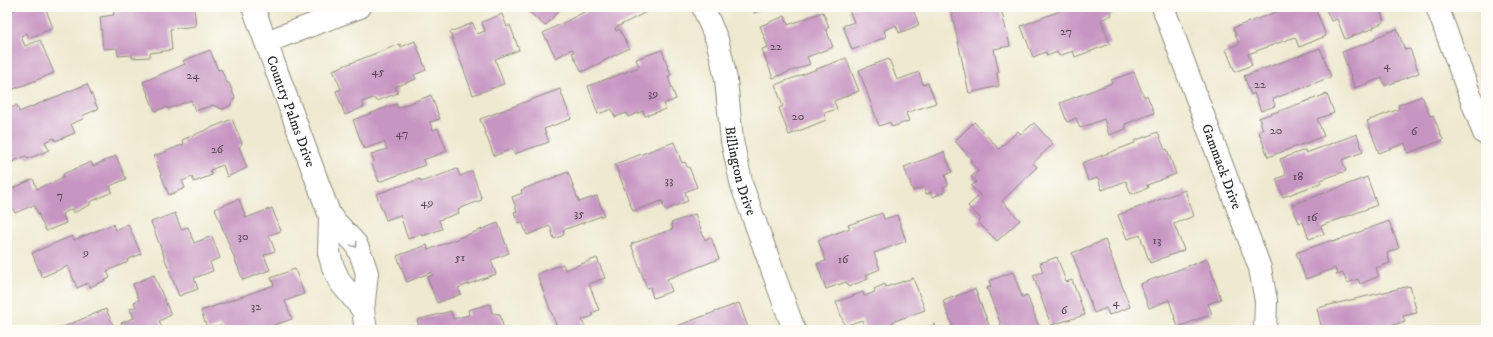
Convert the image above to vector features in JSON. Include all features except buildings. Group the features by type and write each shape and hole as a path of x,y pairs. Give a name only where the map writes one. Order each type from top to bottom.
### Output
{"street":[{"name":"Country Palms Drive","path":"253,7 330,216 330,253 333,267 340,282 364,320"},
{"path":"266,42 360,7"},
{"name":"Billington Drive","path":"703,7 717,40 722,60 726,80 732,141 742,186 794,330"},
{"name":"Gammack Drive","path":"1163,7 1260,268 1266,301 1265,330"},
{"path":"1437,7 1484,133"},
{"name":"Country Palms Drive","path":"330,216 356,244 367,273 364,320"}]}
